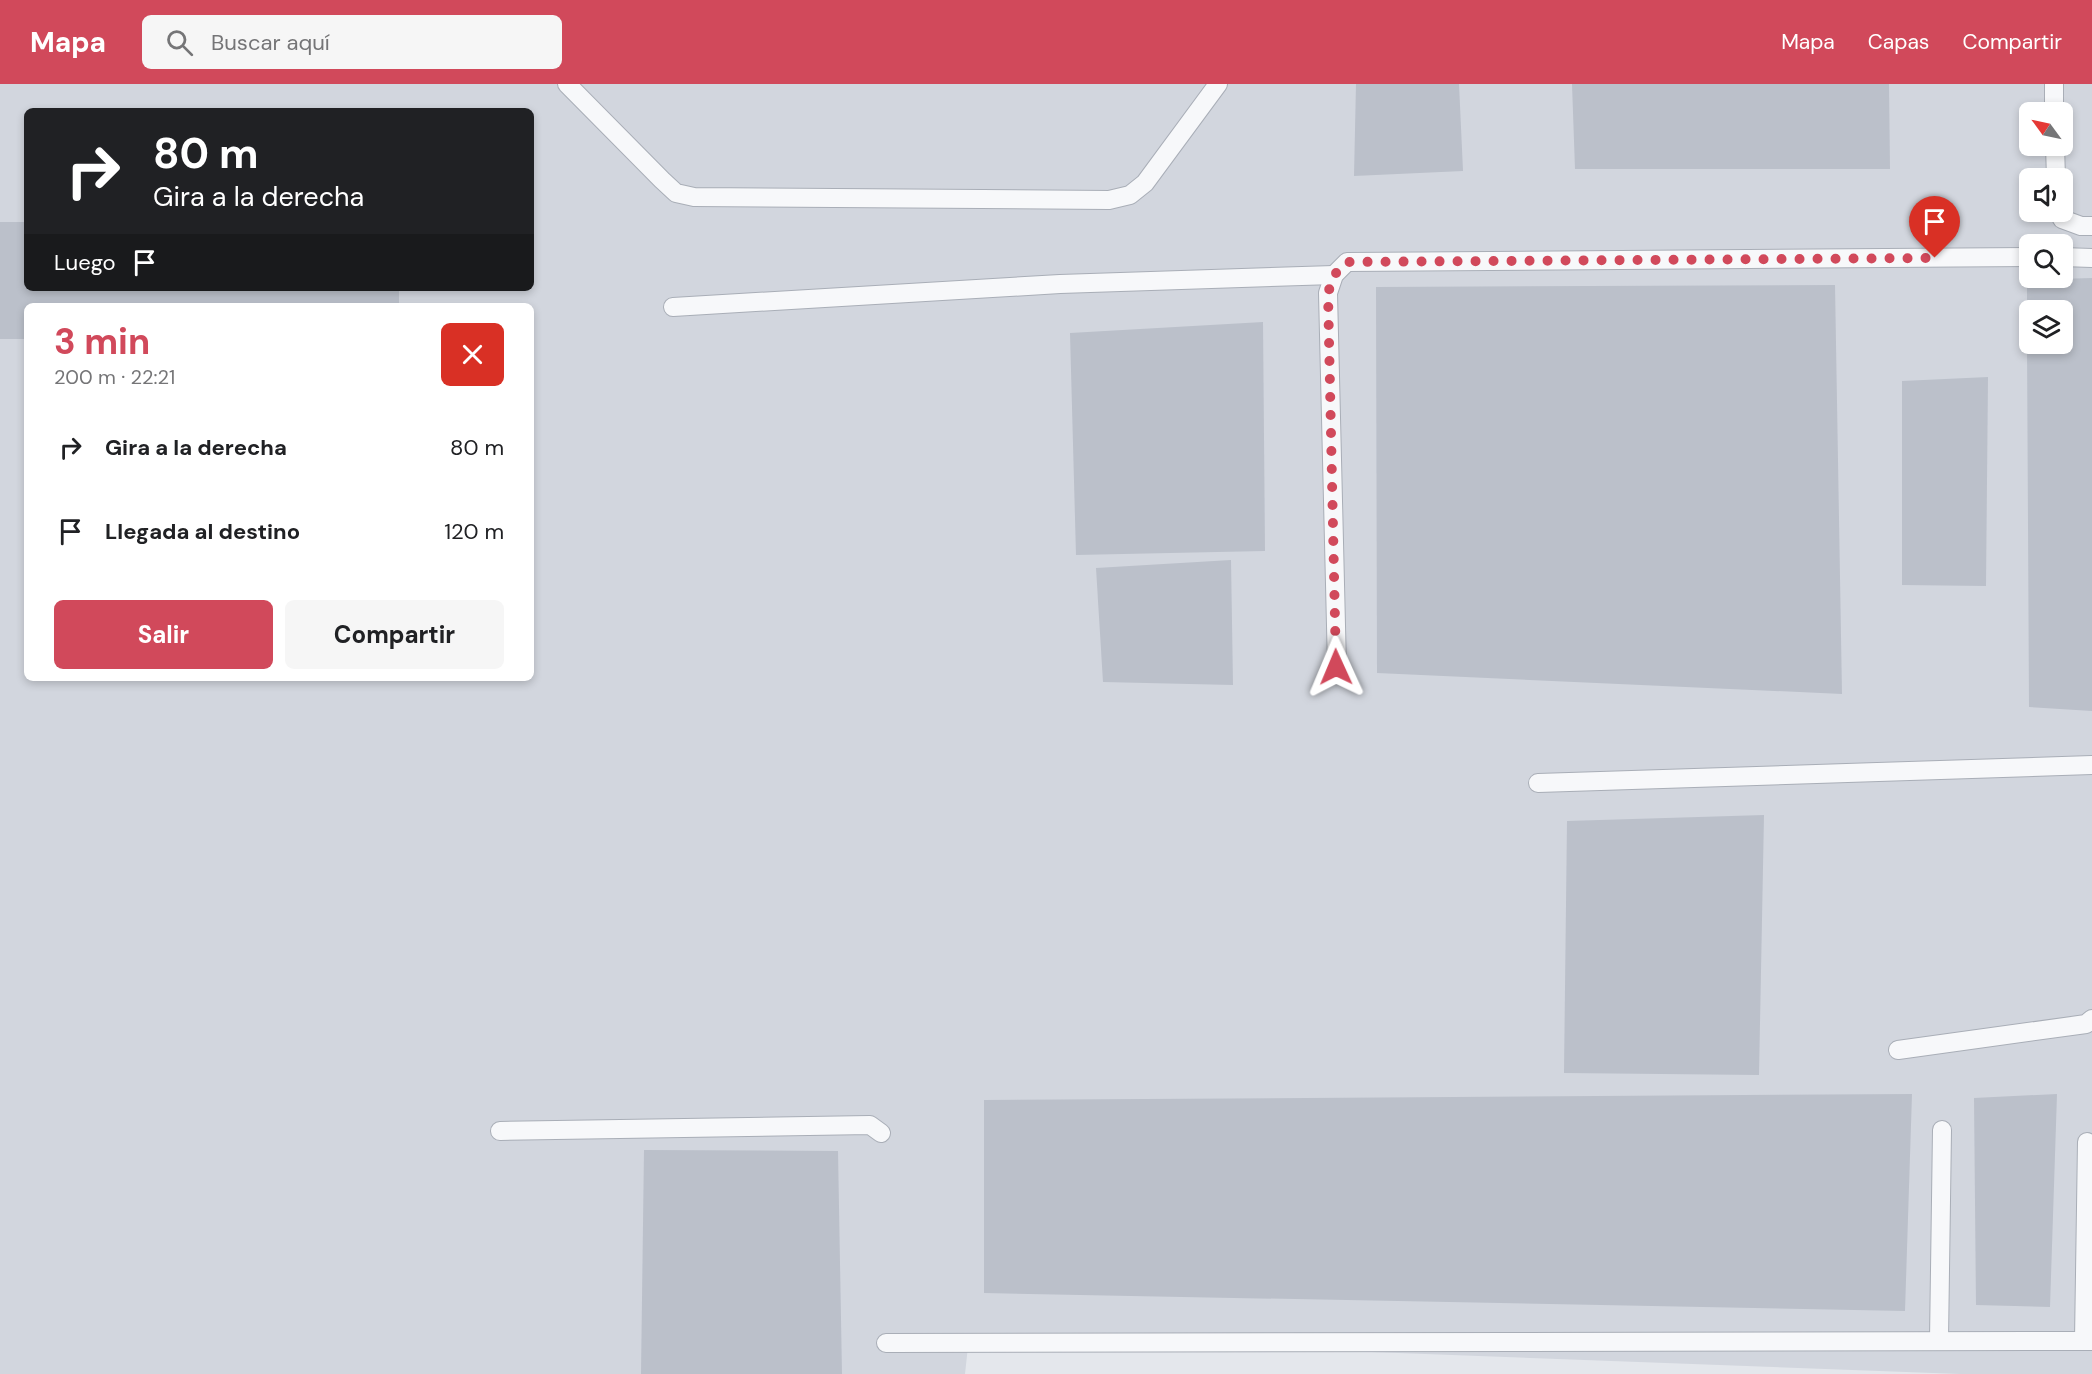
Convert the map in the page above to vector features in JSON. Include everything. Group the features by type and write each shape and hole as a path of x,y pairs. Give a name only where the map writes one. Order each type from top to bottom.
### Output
{"lane":[{"path":"567,84 676,193 694,197 1109,200 1130,195 1145,183 1218,84"},
{"path":"2054,84 2054,102"},
{"path":"2070,222 2081,226 2092,226"},
{"path":"1336,667 1328,293 1334,275 1347,262 2019,257"},
{"path":"2073,257 2092,258"},
{"path":"673,307 1060,284 1334,275"},
{"path":"1538,783 2092,765"},
{"path":"1898,1050 2086,1024 2092,1019"},
{"path":"500,1131 870,1125 880,1133"},
{"path":"1939,1340 1942,1130"},
{"path":"886,1343 2088,1340 2087,1142"}],"shaded area":[{"path":"0,84 2092,84 2092,1374 1960,1374 969,1337 965,1374 0,1374"}],"building":[{"path":"1356,84 1459,84 1463,171 1354,176"},
{"path":"1572,84 1889,84 1890,169 1575,169"},
{"path":"0,222 24,222 24,291 399,291 399,303 24,303 24,339 0,339"},
{"path":"2092,278 2092,711 2029,707 2027,354 2073,354 2073,300 2027,300 2027,288 2073,288 2073,279"},
{"path":"1835,285 1842,694 1377,673 1376,287"},
{"path":"1263,322 1265,551 1076,555 1070,333"},
{"path":"1988,377 1986,586 1902,585 1902,381"},
{"path":"1231,560 1233,685 1103,682 1096,568"},
{"path":"1764,815 1759,1075 1564,1073 1567,821"},
{"path":"1912,1094 1905,1311 984,1293 984,1100"},
{"path":"2057,1094 2050,1307 1976,1305 1974,1098"},
{"path":"644,1150 838,1151 842,1374 641,1374"}],"route":[{"path":"1336,667 1328,293 1334,275 1347,262 1935,258"}]}
